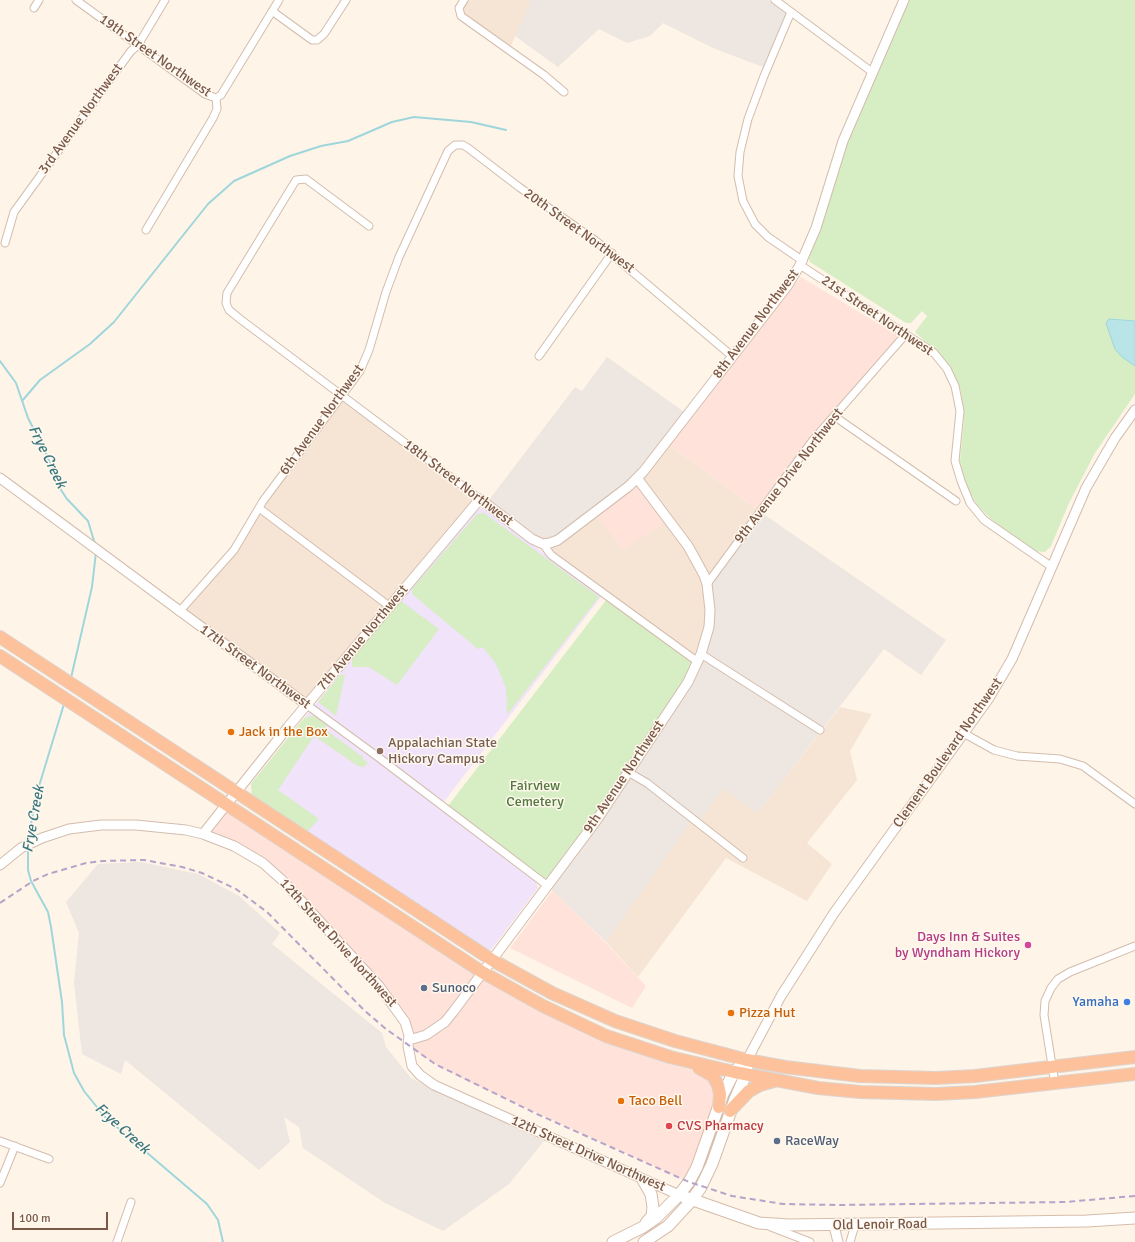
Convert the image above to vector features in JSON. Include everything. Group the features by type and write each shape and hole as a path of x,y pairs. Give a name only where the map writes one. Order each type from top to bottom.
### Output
{"highway":[{"path":"0,637 492,960 552,993 615,1021 675,1041 747,1060 822,1072 898,1078 975,1076 1135,1057"},
{"path":"0,656 225,805 482,972 543,1006 606,1036 679,1059 734,1072 818,1088 896,1094 975,1092 1135,1074"},
{"path":"679,1059 705,1070 713,1076 718,1084 724,1109 749,1091 774,1080"}],"main road":[{"name":"Clement Boulevard Northwest","path":"692,1200 712,1164 724,1129 724,1109 734,1072 747,1060"},
{"name":"Clement Boulevard Northwest","path":"679,1195 697,1168 711,1128 746,1074 747,1060"},
{"path":"643,1180 651,1194 653,1207 652,1216 643,1228"},
{"path":"613,1242 643,1228 679,1195"},
{"name":"12th Street Drive Northwest","path":"679,1195 692,1200"},
{"path":"644,1242 668,1226 692,1200"},
{"name":"Old Lenoir Road","path":"692,1200 759,1223 834,1226 1086,1221 1135,1218"}],"street":[{"path":"34,8 39,0"},
{"name":"19th Street Northwest","path":"76,0 205,94 216,98"},
{"name":"3rd Avenue Northwest","path":"5,243 14,212 120,66 138,45 165,0"},
{"path":"146,230 213,118 217,109 216,98 221,95 279,0"},
{"path":"272,11 312,40 317,40 324,34 346,0"},
{"path":"464,0 459,8 461,16 544,75 564,92"},
{"path":"775,0 872,72"},
{"name":"8th Avenue Northwest","path":"543,544 558,540 637,478 802,263 816,228 843,141 904,0"},
{"name":"21st Street Northwest","path":"791,12 748,119 740,152 738,176 743,201 755,224 768,237 802,263 934,352 956,386 960,411 955,461 960,481 970,503 984,520 1052,567"},
{"name":"20th Street Northwest","path":"458,144 468,148 519,187 612,253 708,338 732,356"},
{"name":"6th Avenue Northwest","path":"180,612 234,550 259,508 355,379 365,360 390,280 405,243 448,152 452,147 458,144"},
{"name":"18th Street Northwest","path":"370,226 306,179 296,180 225,297 229,310 532,539 543,544 551,555 699,658 820,730"},
{"path":"539,356 612,253"},
{"name":"9th Avenue Drive Northwest","path":"707,584 813,440 906,334"},
{"name":"Clement Boulevard Northwest","path":"747,1060 781,996 834,912 965,734 989,698 1012,659 1093,476 1115,438 1135,410"},
{"path":"834,416 956,501"},
{"name":"17th Street Northwest","path":"0,478 378,757 548,886"},
{"name":"9th Avenue Northwest","path":"409,1040 426,1035 445,1022 588,833 688,682 699,658 710,619 710,600 707,584 700,566 688,546 637,478"},
{"name":"7th Avenue Northwest","path":"203,834 235,792 480,499"},
{"path":"259,508 390,606"},
{"path":"965,734 994,750 1017,756 1060,759 1082,766 1135,804"},
{"path":"628,772 647,783 743,858"},
{"name":"12th Street Drive Northwest","path":"0,865 21,848 36,840 69,829 107,825 160,827 203,834 229,844 253,856 282,880 363,968 395,1006 405,1022 412,1066 420,1076 434,1085 679,1195"},
{"path":"1055,1084 1044,1014 1045,1002 1051,988 1063,975 1135,946"},
{"path":"711,1128 724,1129"},
{"path":"0,1141 49,1160"},
{"path":"0,1183 15,1146"},
{"path":"117,1242 131,1202"},
{"path":"759,1223 810,1242"},
{"path":"850,1242 855,1225"},
{"path":"834,1226 838,1242"}],"shaded area":[{"path":"464,0 531,0 509,50 461,16"},
{"path":"531,0 769,0 787,13 763,67 713,48 663,23 650,36 627,43 599,29 558,67 515,36"},
{"path":"801,277 899,336 810,437 813,440 759,511 665,442 727,370"},
{"path":"607,357 687,414 643,472 594,512 543,544 486,504 575,387 582,391"},
{"path":"343,396 480,499 307,705 179,612 234,550 254,516"},
{"path":"665,442 759,511 710,610 698,662 547,551 550,543 637,478"},
{"path":"637,478 669,520 623,550 594,512"},
{"name":"Appalachian State Hickory Campus","path":"481,508 486,509 601,597 439,808 536,881 538,888 491,950 483,950 252,795 251,784 373,633 475,511"},
{"path":"759,511 946,640 921,675 884,649 758,813 723,789 698,823 693,819 606,942 548,886 704,644 707,584"},
{"path":"840,707 872,714 850,751 857,780 807,843 832,864 807,901 726,858 638,977 606,942 693,819 698,823 723,789 758,813"},
{"path":"225,805 543,1006 705,1070 720,1094 689,1182 465,1080 435,1064 408,1046 405,1022 273,871 203,834"},
{"path":"141,862 198,874 239,896 280,933 272,944 382,1033 386,1047 411,1078 544,1141 509,1184 443,1231 385,1203 303,1148 299,1127 284,1117 290,1142 259,1170 125,1060 121,1074 82,1054 74,983 79,933 66,902 98,864"},
{"path":"553,890 646,986 632,1008 510,948"}],"green space":[{"path":"908,0 1135,0 1135,394 1095,453 1069,503 1051,546 1045,552 1034,551 991,519 977,505 966,485 960,462 964,418 961,391 945,360 915,332 927,316 922,311 911,323 906,323 810,262 809,259 847,141"},
{"path":"484,513 599,597 507,715 506,688 496,664 483,647 478,649 412,594 412,589 477,514"},
{"name":"Fairview Cemetery","path":"607,599 695,663 680,689 635,758 547,880 448,806"},
{"path":"401,601 439,629 397,685 369,667 352,667 352,659"},
{"path":"340,675 345,675 336,716 318,702"},
{"path":"310,716 316,717 326,725 327,731 363,757 363,759 368,763 364,767 358,766 314,736 278,790 319,819 307,832 252,795 251,784 303,719"}],"water":[{"path":"1109,319 1135,321 1135,366 1122,357 1115,349 1106,323"}],"waterway":[{"path":"22,401 40,380 90,344 114,322 208,204 234,181 290,156 321,146 348,141 392,122 414,117 471,122 506,130"},
{"name":"Frye Creek","path":"0,361 16,383 28,418 45,451 61,490 67,499 88,521 95,544"},
{"name":"Frye Creek","path":"71,678 92,587 96,552"},
{"name":"Frye Creek","path":"28,841 36,796 64,704"},
{"name":"Frye Creek","path":"28,847 28,870 31,881 48,912 62,1002 64,1035 74,1073 84,1091 104,1116 207,1204 218,1220 223,1242"}],"railway":[{"path":"0,903 33,881 48,874 86,863 144,860 182,867 202,873 236,889 267,912 365,1011 386,1029 435,1064 537,1114 689,1182 732,1196 783,1204 837,1205 1065,1202 1135,1196"}],"place":[{"name":"Jack in the Box","path":"231,732"},
{"name":"Appalachian State Hickory Campus","path":"380,751"},
{"name":"Days Inn & Suites by Wyndham Hickory","path":"1028,945"},
{"name":"Sunoco","path":"424,988"},
{"name":"Yamaha","path":"1127,1002"},
{"name":"Pizza Hut","path":"731,1013"},
{"name":"Taco Bell","path":"621,1101"},
{"name":"CVS Pharmacy","path":"669,1126"},
{"name":"RaceWay","path":"777,1141"}]}
